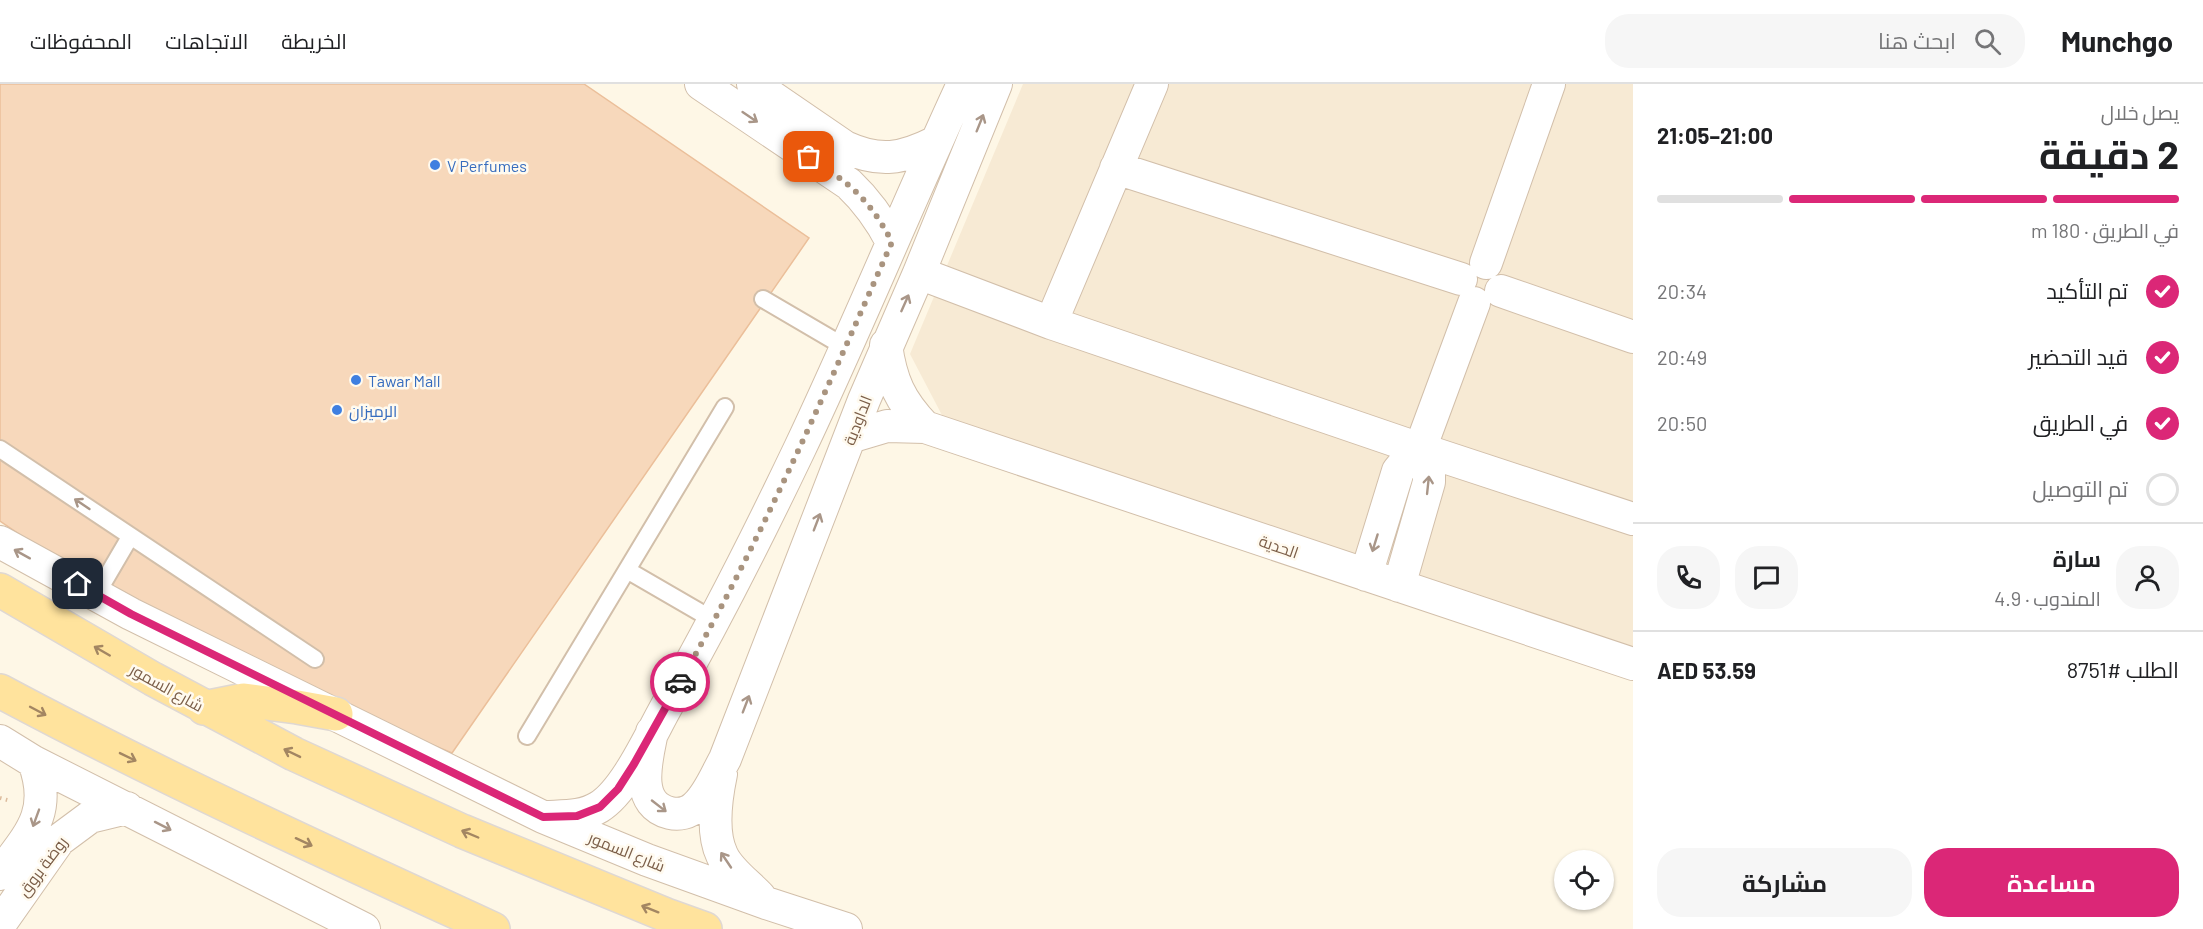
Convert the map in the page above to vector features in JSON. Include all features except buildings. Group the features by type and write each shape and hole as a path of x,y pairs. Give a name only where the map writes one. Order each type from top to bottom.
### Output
{"main road":[{"name":"شارع السمور","path":"0,590 204,708 294,754 462,831 705,929"},
{"path":"0,691 76,732 294,838 493,929"},
{"path":"204,708 244,700 336,714"}],"street":[{"path":"701,84 849,184 877,214 892,242"},
{"path":"753,84 845,147 861,154 884,158 899,157 917,152 936,142"},
{"name":"الداودية","path":"543,817 577,816 600,807 618,789 652,732 715,621 801,447 963,84"},
{"name":"الداودية","path":"652,732 645,770 648,795 662,810 669,813 684,813 694,809 705,797 725,759 886,345 919,273 996,84"},
{"path":"1051,323 1152,84"},
{"path":"1366,575 1398,471 1411,455 1420,449 1549,84"},
{"path":"861,154 912,194 936,231"},
{"path":"1116,168 1480,284 1633,338"},
{"path":"919,273 1051,323 1633,519"},
{"path":"886,345 889,368 897,390 909,410 925,427"},
{"name":"الحدية","path":"850,437 887,426 925,427 1633,664"},
{"path":"1399,586 1429,482 1429,471 1420,449"},
{"name":"شارع السمور","path":"0,542 96,595 543,817 647,860 846,929"},
{"path":"0,741 34,762 364,929"},
{"name":"الداودية","path":"725,759 716,815 718,846 730,867 766,903"},
{"name":"روضة بروق","path":"0,874 31,832 39,814 41,781 34,762"},
{"name":"روضة بروق","path":"0,924 59,840 90,817 127,808"}],"lane":[{"path":"763,300 845,347"},
{"path":"527,736 724,407"},
{"path":"0,449 315,659"},
{"path":"96,595 130,537"},
{"path":"627,570 715,621"}],"shaded area":[{"path":"1023,84 1633,84 1633,649 944,419 910,354"}],"way so far":[{"path":"680,682 715,621 801,447 892,242 877,214 864,198 849,184 809,157"}],"place":[{"name":"V Perfumes","path":"435,165"},
{"name":"Tawar Mall","path":"356,380"},
{"name":"الرميزان","path":"337,410"}],"route":[{"path":"78,584 131,614 543,817 577,816 600,807 618,789 634,764 680,682"}]}
